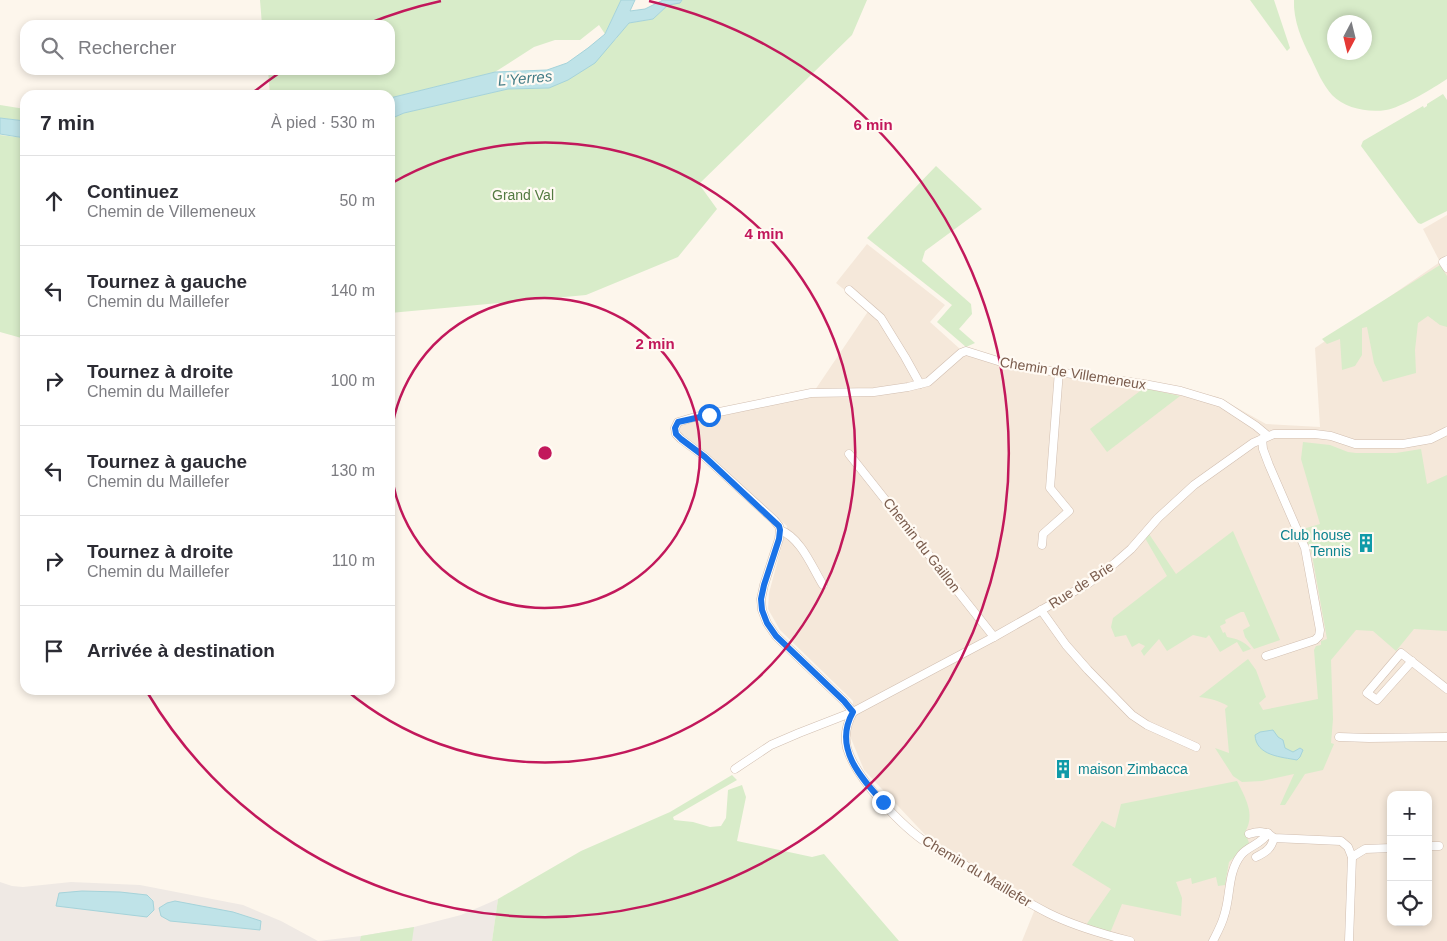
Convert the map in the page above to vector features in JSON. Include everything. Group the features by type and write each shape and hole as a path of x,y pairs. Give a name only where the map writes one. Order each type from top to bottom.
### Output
{"street":[{"path":"1447,260 1443,262 1447,268"},
{"path":"849,290 881,318 920,384"},
{"name":"Chemin de Villemeneux","path":"780,530 774,520 705,457 676,434 675,428 678,422 811,393 896,390 928,382 966,351 1008,364 1181,391 1221,403 1256,426 1265,438"},
{"path":"1042,545 1043,534 1069,511 1050,488 1059,372"},
{"name":"Rue de Brie","path":"734,769 771,745 853,712 994,637 1089,583 1131,549 1158,518 1194,486 1253,443 1284,434 1315,434 1331,436 1355,444 1409,443 1431,439 1447,431"},
{"path":"1265,438 1263,449 1305,548 1320,630 1319,636 1315,640 1266,656"},
{"name":"Chemin du Gaillon","path":"849,454 994,637"},
{"path":"823,585 800,547 788,533 780,530 761,599 762,610 767,623 776,636 844,701 853,712"},
{"path":"1041,610 1088,670 1132,715 1147,725 1196,747"},
{"path":"1412,661 1377,700 1367,693 1401,653 1412,661 1447,689"},
{"name":"Chemin du Maillefer","path":"853,712 848,722 847,748 859,773 869,787 897,816 929,845 1049,914 1092,931 1130,941"},
{"path":"1339,737 1447,737"},
{"path":"1249,834 1261,831 1271,836 1341,841 1348,847 1352,857 1349,941"},
{"path":"1256,857 1267,852 1272,846 1271,836"},
{"path":"1213,941 1225,915 1229,886 1234,868 1241,856 1265,838 1271,836"},
{"path":"1432,846 1439,846"},
{"path":"1352,857 1365,849 1387,848"}],"shaded area":[{"path":"1447,215 1447,941 1022,941 1035,909 932,842 864,770 850,736 853,701 780,630 768,609 769,593 787,526 707,455 678,433 679,423 815,390 869,310 836,283 867,244 945,305 930,322 960,349 1010,364 1134,378 1218,397 1266,424 1320,427 1315,348 1440,262 1423,229"},
{"path":"0,882 23,887 71,882 140,885 243,905 281,921 318,941 0,941"},
{"path":"498,899 492,941 318,941 414,927 461,915"}],"green space":[{"path":"260,0 621,0 605,34 599,25 580,40 555,40 534,47 495,72 395,97 395,90 270,90 268,75 395,75 395,20 262,20"},
{"name":"Grand Val","path":"682,0 867,0 852,35 699,184 717,209 678,257 586,295 395,313 395,117 404,113 508,89 549,88 616,39 629,23 653,19 668,5 679,3"},
{"path":"1250,0 1274,0 1290,48 1287,51"},
{"path":"1294,0 1447,0 1447,79 1408,102 1386,110 1371,111 1357,109 1337,100 1326,87 1301,37"},
{"path":"1443,94 1447,100 1447,211 1421,224 1418,223 1361,146 1363,141 1423,106 1424,108"},
{"path":"0,105 20,108 20,120 0,118"},
{"path":"0,135 20,137 20,338 0,332"},
{"path":"936,166 982,209 925,251 922,261 971,304 972,314 959,329 975,343 966,347 937,322 952,305 867,238"},
{"path":"1440,265 1447,276 1447,327 1440,325 1428,316 1418,323 1415,350 1416,373 1383,382 1374,363 1367,327 1362,328 1362,355 1355,366 1342,370 1340,339 1327,344 1322,339"},
{"path":"1144,388 1180,396 1107,452 1090,429"},
{"path":"1303,442 1330,445 1356,453 1396,453 1421,449 1427,484 1447,475 1447,631 1414,629 1396,651 1373,631 1356,630 1331,660 1333,719 1331,743 1334,744 1323,770 1305,774 1285,805 1280,805 1294,774 1262,781 1242,782 1233,776 1215,748 1229,753 1225,709 1228,706 1214,700 1199,697 1248,659 1256,670 1266,697 1259,703 1263,710 1318,699 1314,650 1316,646 1321,645 1321,641 1327,639 1312,555 1303,529 1320,524 1301,459"},
{"path":"1233,531 1280,640 1254,649 1245,637 1243,630 1250,626 1244,612 1225,620 1226,623 1220,626 1227,637 1246,644 1251,649 1243,652 1237,642 1220,652 1209,635 1206,638 1193,635 1167,651 1159,639 1144,656 1141,651 1145,646 1139,643 1132,647 1126,635 1115,637 1111,627 1113,618 1167,576 1145,538 1149,534 1176,574"},
{"path":"732,775 737,780 673,817 674,820 693,822 710,827 721,826 726,818 728,790 742,785 746,797 737,841 812,857 824,854 899,941 492,941 498,899 581,851 670,812"},
{"path":"1237,781 1248,806 1250,819 1245,832 1249,843 1229,862 1225,885 1218,886 1216,877 1192,884 1191,878 1176,882 1182,898 1181,916 1122,904 1110,933 1086,925 1111,889 1072,865 1102,821 1115,828 1121,804"},
{"path":"414,927 412,941 360,941 361,936"}],"water":[{"name":"L'Yerres","path":"621,0 635,0 630,11 645,9 663,0 682,0 680,3 668,5 653,19 629,23 595,63 568,80 549,88 508,89 404,113 395,117 395,97 495,72 547,70 567,63 605,34"},
{"path":"0,118 20,120 20,137 0,134"},
{"path":"1273,730 1283,740 1285,748 1293,752 1300,748 1303,750 1297,760 1271,754 1256,742 1255,735 1260,732"},
{"path":"82,891 147,895 153,901 154,910 147,917 56,906 59,893"},
{"path":"175,901 233,912 261,921 260,930 170,921 161,916 159,908"}],"place":[{"name":"Club house Tennis","path":"1366,543"},
{"name":"maison Zimbacca","path":"1063,769"}],"route":[{"path":"709,415 678,422 675,428 676,434 705,457 779,526 779,539 761,599 762,610 767,623 776,636 844,701 853,712 848,722 847,748 859,773 883,802"}]}
